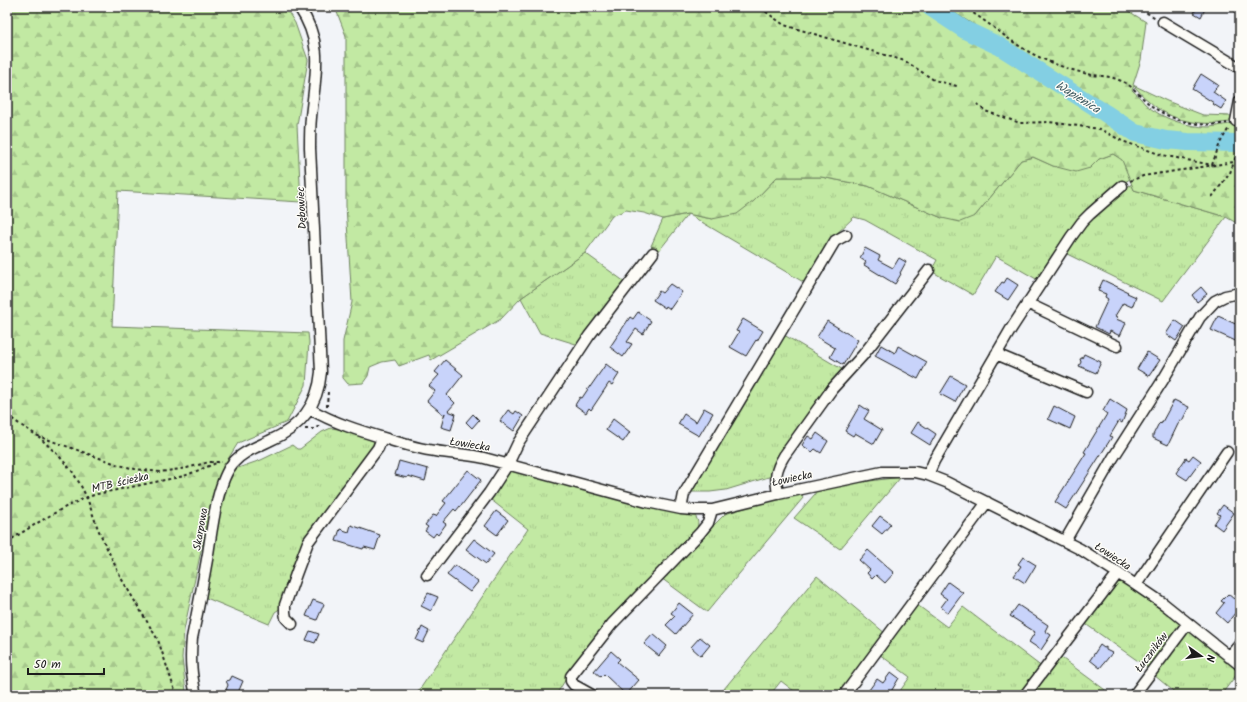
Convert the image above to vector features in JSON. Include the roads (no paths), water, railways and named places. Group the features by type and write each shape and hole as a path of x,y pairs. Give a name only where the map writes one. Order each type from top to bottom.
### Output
{"street":[{"name":"Dębowiec","path":"299,7 312,34 317,60 317,72 311,119 310,148 321,372 319,388 310,409"},
{"path":"1163,22 1240,68"},
{"path":"1236,121 1240,101"},
{"path":"928,475 934,461 1027,302 1082,222 1122,186"},
{"path":"681,509 684,494 835,241 846,235"},
{"path":"427,575 489,493 508,464 518,443 588,336 653,254"},
{"path":"778,494 776,479 779,464 784,456 832,389 863,355 929,270"},
{"path":"1064,541 1200,317 1215,301 1225,296 1240,293"},
{"path":"1027,302 1117,346"},
{"path":"996,354 1086,392"},
{"name":"Łowiecka","path":"310,409 325,418 342,425 426,450 471,454 646,502 681,509 712,510 778,494 882,472 915,472 928,475 946,482 1080,549 1136,585 1188,623 1240,665"},
{"name":"Skarpowa","path":"196,695 191,673 190,654 192,638 216,506 226,475 233,463 250,450 286,433 299,423 310,409"},
{"path":"292,624 286,618 285,605 308,542 378,448 382,438"},
{"path":"1136,585 1226,452"},
{"path":"844,695 986,502"},
{"path":"592,695 574,685 571,681 571,676 612,624 700,533 708,523 712,510"},
{"path":"1025,695 1118,573"},
{"name":"Łuczników","path":"1134,695 1188,623"},
{"path":"1229,657 1240,644"}],"waterway":[{"name":"Wapienica","path":"930,7 965,30 999,46 1135,133 1166,140 1240,143"}]}
